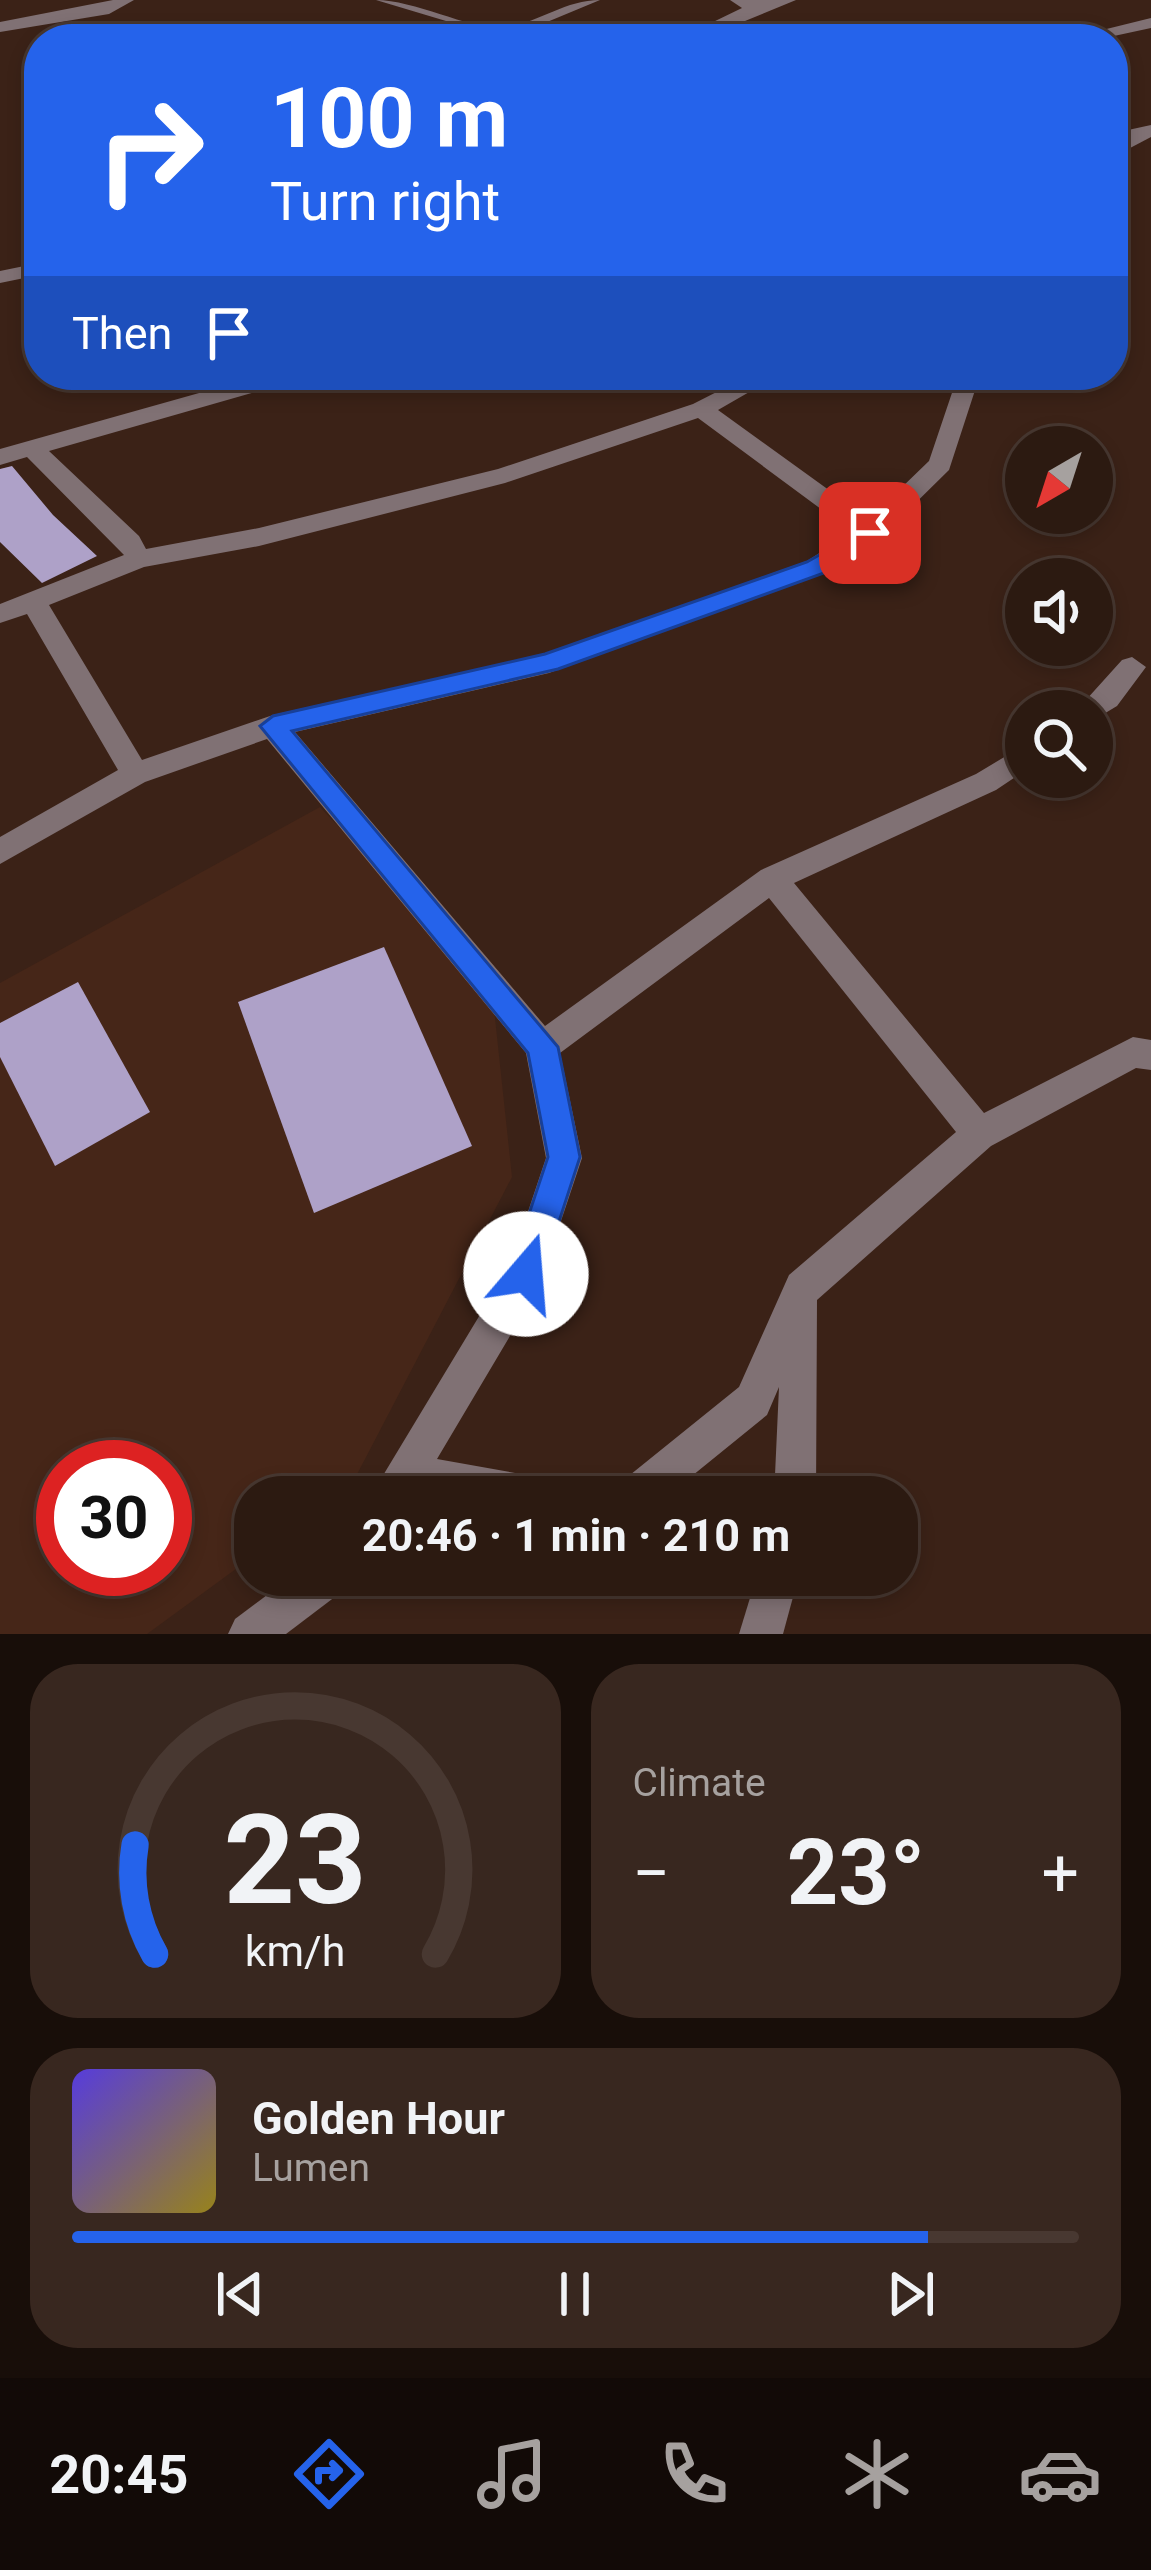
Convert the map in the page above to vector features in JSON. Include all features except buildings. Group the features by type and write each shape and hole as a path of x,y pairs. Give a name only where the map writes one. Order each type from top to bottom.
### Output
{"street":[{"path":"0,27 109,9 126,0"},
{"path":"383,0 456,24"},
{"path":"530,24 592,0"},
{"path":"713,24 747,4 788,0"},
{"path":"0,457 236,390"},
{"path":"0,614 139,559 259,537 505,475 701,409 740,390"},
{"path":"0,852 135,774 273,726 549,663 816,567 870,533 940,464 964,390"},
{"path":"701,409 870,533"},
{"path":"32,448 130,542 139,559"},
{"path":"34,602 135,774"},
{"path":"1113,691 1132,667"},
{"path":"273,726 542,1047 564,1157 526,1274 403,1476"},
{"path":"542,1047 772,879 1005,769"},
{"path":"772,879 979,1134"},
{"path":"660,1476 753,1401 802,1288 979,1134 1133,1052 1151,1055"},
{"path":"796,1476 802,1288"},
{"path":"250,1634 300,1596"},
{"path":"760,1634 772,1596"}],"shaded area":[{"path":"320,807 492,990 512,1177 356,1476 234,1476 234,1570 147,1634 0,1634 0,983"}],"route":[{"path":"526,1274 564,1157 542,1047 273,726 549,663 816,567 870,533"}]}
